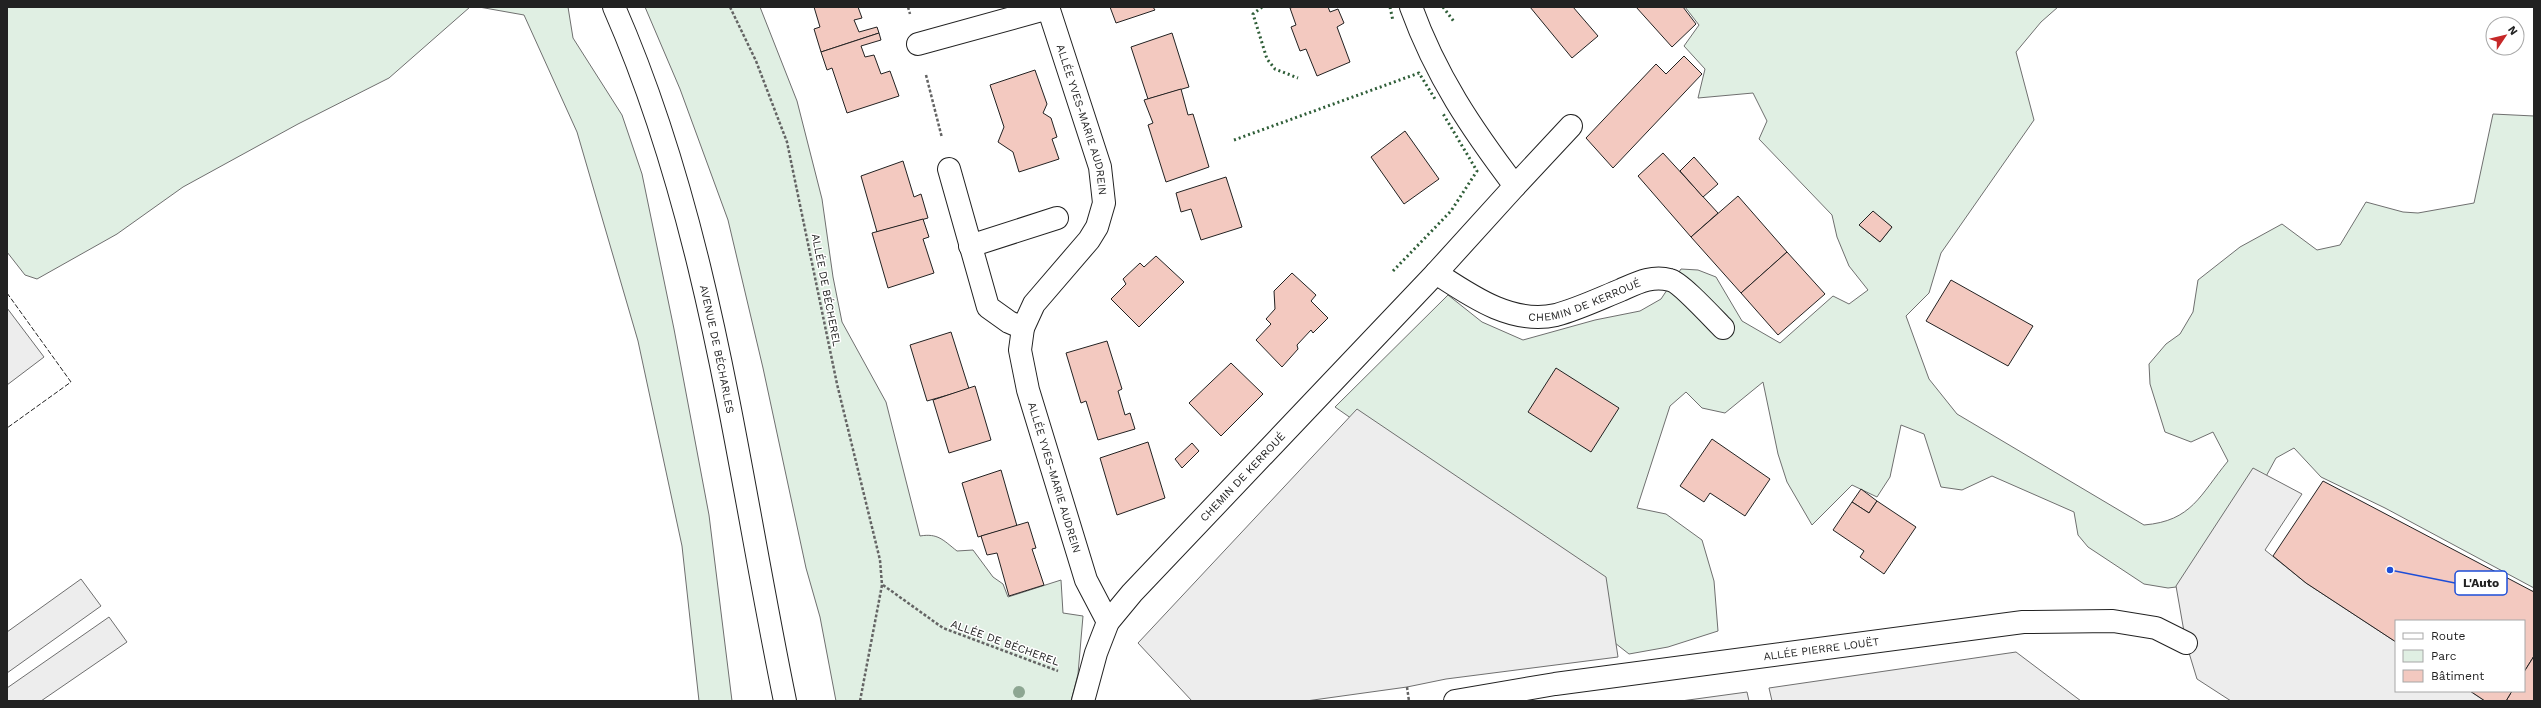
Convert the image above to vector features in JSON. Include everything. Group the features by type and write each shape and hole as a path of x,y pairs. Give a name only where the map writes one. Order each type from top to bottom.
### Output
{"street":[{"name":"AVENUE DE BÉCHARLES","path":"614,7 650,101 697,253 736,432 785,701"},
{"name":"ALLÉE YVES-MARIE AUDREIN","path":"918,44 1048,7 1100,168 1104,203 1097,227 1088,240 1034,304 1023,328 1020,350 1028,390 1086,580 1108,622"},
{"path":"1411,7 1427,49 1452,97 1515,186"},
{"name":"CHEMIN DE KERROUÉ","path":"1083,701 1096,653 1108,622 1160,563 1436,273 1571,126"},
{"path":"949,169 988,307 1009,322 1023,328"},
{"path":"970,246 1057,218"},
{"name":"CHEMIN DE KERROUÉ","path":"1436,273 1481,300 1510,314 1536,316 1554,315 1583,306 1653,277 1672,280 1723,328"},
{"name":"ALLÉE PIERRE LOUËT","path":"1455,701 1571,682 2023,622 2113,621 2156,628 2186,643"}],"path":[{"name":"ALLÉE DE BÉCHEREL","path":"730,7 756,61 787,142 837,384 877,545 882,585 860,701"},
{"path":"908,7 949,169"},
{"name":"ALLÉE DE BÉCHEREL","path":"882,585 943,628 1064,673"},
{"path":"1407,687 1409,701"}],"green space":[{"path":"7,7 470,7 389,78 298,124 183,187 117,234 37,279 25,275 7,252"},
{"path":"479,7 568,7 573,38 622,115 642,174 674,329 709,515 732,701 699,701 682,546 638,341 577,132 524,15"},
{"path":"645,7 760,7 797,101 822,199 833,277 842,322 886,402 920,536 926,535 940,538 957,551 973,550 993,577 1003,584 1008,597 1061,580 1063,613 1083,616 1078,674 1071,701 836,701 820,617 806,568 763,368 728,220 680,89"},
{"path":"1685,7 2058,7 2041,22 2016,52 2034,120 1941,253 1929,293 1906,316 1929,379 1957,414 2144,525 2173,518 2184,512 2202,495 2228,461 2213,432 2191,442 2165,432 2150,384 2149,364 2166,344 2180,334 2193,312 2198,280 2240,247 2282,224 2317,250 2340,245 2366,202 2403,212 2418,213 2474,203 2493,114 2534,116 2534,588 2385,508 2321,477 2294,448 2276,458 2257,493 2200,584 2168,588 2144,584 2088,547 2078,535 2074,512 1992,476 1962,490 1941,487 1924,434 1901,425 1890,477 1877,497 1852,485 1812,525 1787,482 1778,454 1763,382 1725,413 1702,408 1686,392 1670,406 1637,508 1666,514 1702,540 1714,581 1718,631 1668,647 1629,654 1601,632 1596,589 1335,407 1448,295 1482,322 1523,340 1595,320 1640,311 1661,299 1681,269 1698,270 1716,277 1742,321 1780,343 1833,296 1849,304 1868,290 1849,266 1837,237 1832,215 1759,139 1767,121 1753,93 1698,98 1705,69 1684,46 1699,25","holes":["1873,212 1892,227 1880,242 1859,225"]}],"shaded area":[{"path":"7,308 44,357 7,385"},
{"path":"1357,409 1606,577 1618,657 1446,679 1407,687 1306,701 1192,701 1138,643"},
{"path":"2253,468 2302,494 2265,550 2306,583 2395,641 2395,692 2472,692 2485,701 2231,701 2197,679 2186,643 2176,586"},
{"path":"81,579 101,606 7,673 7,632"},
{"path":"109,617 127,642 41,701 7,701 7,688"},
{"path":"2016,652 2081,701 1772,701 1769,688"},
{"path":"1747,692 1749,701 1681,701"}],"building":[{"path":"814,7 858,7 862,18 854,20 859,32 877,27 879,33 821,52 814,29 820,27"},
{"path":"1110,7 1153,7 1155,10 1116,23"},
{"path":"1328,7 1330,12 1338,9 1344,23 1337,27 1350,62 1317,76 1306,49 1300,51 1291,27 1296,25 1290,8"},
{"path":"1530,7 1573,7 1598,36 1572,58"},
{"path":"1636,7 1683,7 1696,24 1672,47"},
{"path":"879,33 881,40 861,46 865,57 874,55 881,74 890,71 899,96 847,113 832,68 827,70 821,52"},
{"path":"1172,33 1189,87 1148,99 1131,47"},
{"path":"1684,56 1702,74 1613,168 1586,138 1656,64 1666,74"},
{"path":"1035,70 1047,104 1043,113 1051,118 1057,137 1052,139 1059,159 1019,172 1013,152 998,142 1004,127 990,85"},
{"path":"1181,89 1188,115 1193,114 1209,167 1166,182 1148,125 1153,123 1144,100"},
{"path":"1405,131 1439,179 1404,204 1371,157"},
{"path":"1663,153 1718,213 1691,237 1638,176"},
{"path":"1694,157 1718,184 1703,197 1680,171"},
{"path":"903,161 914,197 921,194 928,218 877,232 861,176"},
{"path":"1226,177 1242,227 1201,240 1191,209 1181,212 1176,193"},
{"path":"1738,196 1787,252 1741,293 1691,237"},
{"path":"1873,211 1892,227 1880,242 1859,225"},
{"path":"923,219 929,237 923,239 934,273 888,288 872,233"},
{"path":"1787,252 1825,294 1778,335 1741,293"},
{"path":"1156,256 1184,282 1139,327 1111,299 1126,284 1123,279 1140,263 1144,267"},
{"path":"1292,273 1316,295 1311,301 1328,318 1313,333 1311,330 1297,345 1298,349 1282,367 1256,340 1271,324 1266,319 1275,309 1274,291"},
{"path":"1951,280 2033,326 2008,366 1926,321"},
{"path":"951,332 969,389 927,401 910,345"},
{"path":"1107,341 1122,389 1118,391 1125,415 1130,413 1135,429 1098,440 1086,401 1081,403 1066,353"},
{"path":"1231,363 1263,394 1221,436 1189,403"},
{"path":"1556,368 1619,408 1591,452 1528,412"},
{"path":"975,386 991,440 949,453 933,400"},
{"path":"1712,439 1770,479 1745,516 1710,493 1704,502 1680,486"},
{"path":"1148,442 1165,498 1117,515 1100,458"},
{"path":"1192,443 1199,451 1182,468 1175,459"},
{"path":"1001,470 1017,526 978,537 962,483"},
{"path":"2323,481 2534,592 2534,656 2525,670 2525,620 2395,620 2395,641 2306,583 2273,556"},
{"path":"1861,489 1877,501 1869,513 1852,502"},
{"path":"1877,501 1916,527 1884,574 1860,557 1864,551 1833,530 1852,502 1869,513"},
{"path":"1028,522 1036,548 1032,549 1044,585 1009,596 997,553 987,555 981,536"},
{"path":"2534,656 2534,701 2506,701 2511,692 2525,692 2525,670"},
{"path":"2472,692 2511,692 2506,701 2485,701"}],"hedge":[{"path":"1262,7 1253,14 1267,59 1275,69 1298,78"},
{"path":"1390,7 1393,21"},
{"path":"1443,7 1455,23"},
{"path":"1234,140 1419,73 1435,99"},
{"path":"1393,271 1451,211 1477,171 1442,112"}],"fence":[{"path":"7,293 71,382 7,428"}],"place":[{"name":"L'Auto","path":"2390,570"}]}
